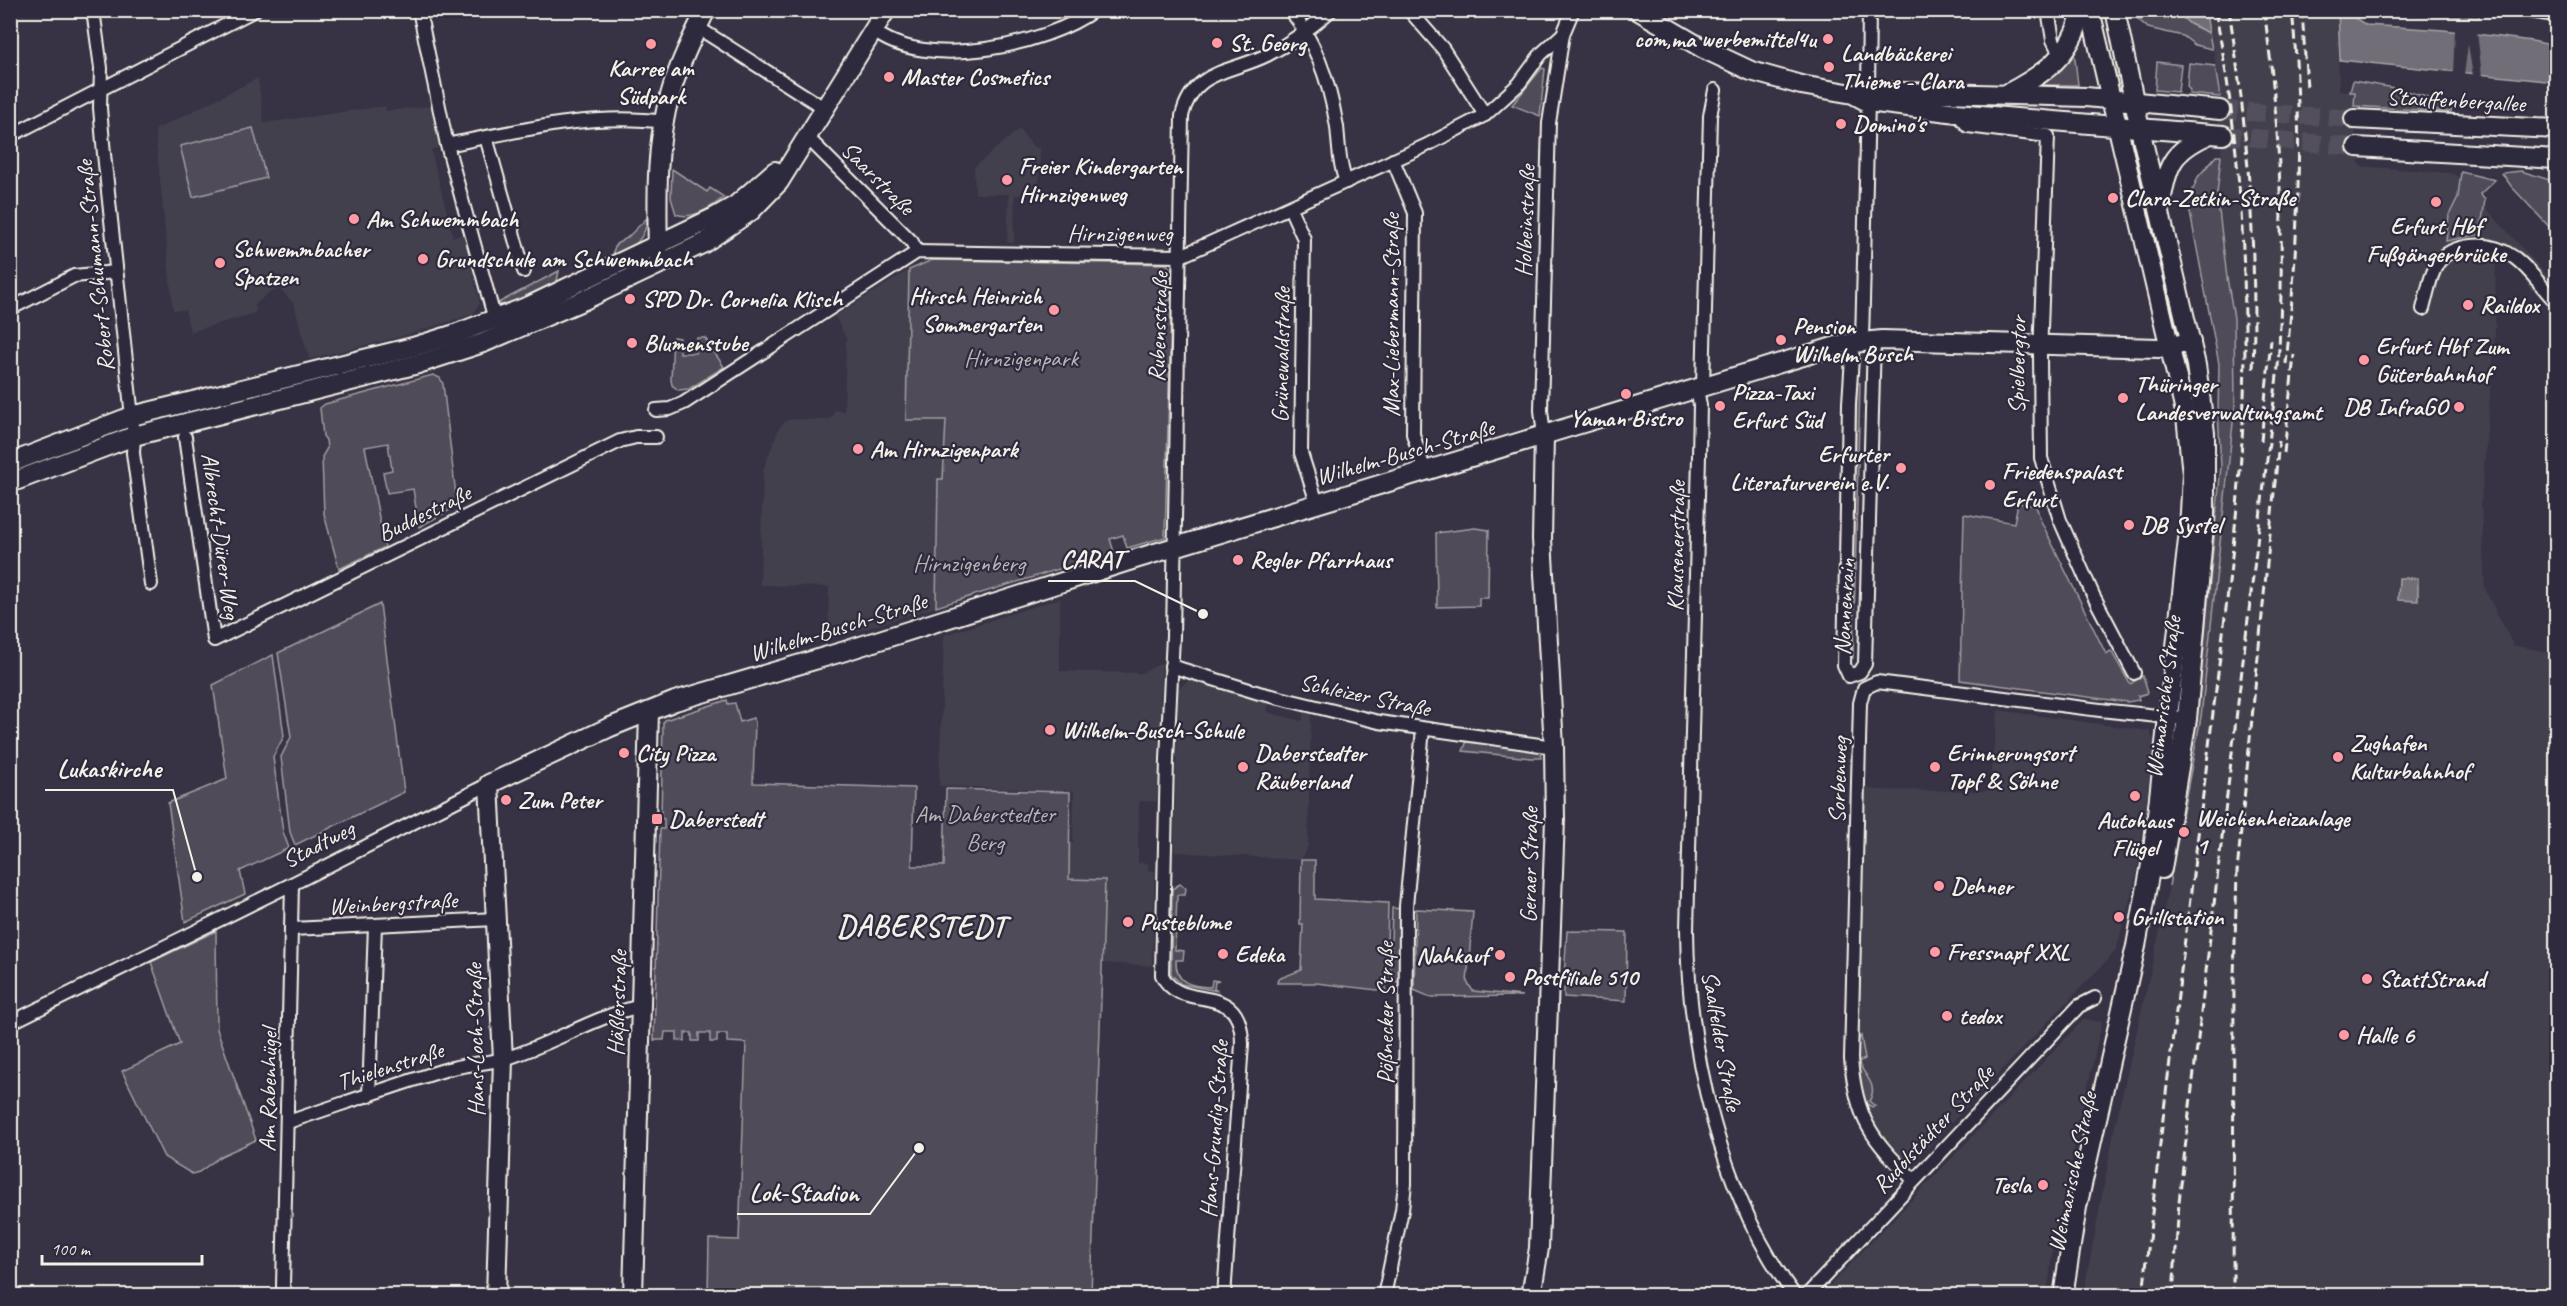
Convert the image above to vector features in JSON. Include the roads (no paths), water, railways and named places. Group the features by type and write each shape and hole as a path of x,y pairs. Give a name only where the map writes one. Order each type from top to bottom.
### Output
{"main road":[{"path":"658,265 658,200 664,123 671,90 706,10"},
{"path":"10,483 134,436 447,355 529,325 704,243 751,211 779,182 886,10"},
{"path":"1638,10 1702,48 1751,71 1801,85 1957,113 2216,135 2182,149 2172,161 2167,172 2159,209"},
{"path":"2004,95 2042,73 2061,56 2072,42 2082,10"},
{"path":"2090,10 2117,127"},
{"path":"2115,10 2134,102"},
{"path":"1863,96 2004,95 2110,99 2220,110"},
{"name":"Weimarische Straße","path":"2073,1296 2086,1209 2154,909 2205,514 2207,468 2202,399 2191,342 2134,102"},
{"name":"Stauffenbergallee","path":"2354,119 2556,129"},
{"name":"Weimarische Straße","path":"2063,1296 2077,1207 2145,900 2178,718 2192,474 2186,416 2117,127"},
{"path":"10,463 132,416 413,347 495,320 736,205 760,186 806,136"},
{"path":"2357,147 2556,159"},
{"path":"2528,157 2556,172"},
{"name":"Wilhelm-Busch-Straße","path":"649,712 684,698 845,651 1317,503 1863,341 2170,347 2191,342"},
{"name":"Geraer Straße","path":"1531,1296 1539,1248 1552,928 1554,747 1542,539 1544,436"},
{"name":"Stadtweg","path":"489,784 608,728 649,712"},
{"name":"Häßlerstraße","path":"633,1296 649,712"},
{"name":"Hans-Loch-Straße","path":"489,784 502,1059 496,1296"}],"street":[{"name":"Robert-Schumann-Straße","path":"93,10 101,91 100,108 134,436 133,453 151,584"},
{"path":"419,10 447,145 495,320"},
{"path":"873,30 882,37 914,47 955,51 988,49 1052,34 1079,22 1094,10"},
{"path":"1290,10 1306,33 1321,65 1331,96 1337,128 1340,167 1346,182"},
{"name":"Rubensstraße","path":"1173,548 1182,128 1185,104 1195,89 1207,78 1228,68 1264,57 1306,33 1331,10"},
{"path":"1409,10 1443,49 1485,115"},
{"name":"Holbeinstraße","path":"1544,436 1541,410 1549,123 1563,34 1573,10"},
{"name":"Nonnenrain","path":"1863,341 1844,665 1849,676 1860,672 1865,664 1863,96 1869,10"},
{"path":"2048,10 2053,40 2061,56"},
{"path":"2520,10 2556,15"},
{"path":"10,136 254,11"},
{"path":"697,27 824,108"},
{"name":"Hirnzigenweg","path":"916,252 1181,256 1290,208 1485,115 1519,84 1541,54 1563,34"},
{"name":"Klausenerstraße","path":"1692,704 1710,116 1715,90"},
{"name":"Spielbergtor","path":"1957,113 1968,126 2048,136 2039,435 2046,477 2060,520 2093,595 2134,673"},
{"path":"447,145 608,119 664,123"},
{"name":"Saarstraße","path":"806,136 912,242 916,252"},
{"path":"486,137 524,270"},
{"name":"Max-Liebermann-Straße","path":"1393,160 1415,213 1413,434 1425,472"},
{"name":"Grünewaldstraße","path":"1290,208 1304,239 1301,453 1317,503"},
{"path":"2423,309 2435,267 2443,256 2454,248 2476,245 2499,249 2515,259 2556,302"},
{"path":"656,410 670,409 684,403 916,252"},
{"path":"10,309 74,276 116,272"},
{"name":"Albrecht-Dürer-Weg","path":"185,437 214,640"},
{"name":"Buddestraße","path":"214,640 620,441 636,437 656,437"},
{"name":"Hans-Grundig-Straße","path":"1173,548 1162,975 1166,984 1176,993 1213,999 1228,1006 1240,1022 1242,1033 1224,1296"},
{"name":"Schleizer Straße","path":"1171,666 1327,711 1423,729 1554,747"},
{"name":"Sorbenweg","path":"1914,1180 1884,1151 1865,1122 1858,1108 1853,1085 1851,1059 1860,703 1864,688 1877,682 2178,718"},
{"name":"Saalfelder Straße","path":"1692,704 1687,930 1690,1003 1695,1034 1705,1087 1730,1170 1753,1224 1795,1296"},
{"name":"Pößnecker Straße","path":"1384,1296 1402,1210 1405,1184 1406,906 1423,729"},
{"name":"Stadtweg","path":"10,1023 292,885 489,784"},
{"name":"Am Rabenhügel","path":"287,1296 283,1286 292,885"},
{"name":"Weinbergstraße","path":"292,929 496,919"},
{"path":"369,1096 375,925"},
{"name":"Rudolstädter Straße","path":"1806,1296 2079,1006 2095,998"},
{"name":"Thielenstraße","path":"288,1122 467,1064 502,1059 555,1040 575,1029 641,1006"}],"tunnel":[{"path":"2220,110 2354,119"},
{"path":"2223,135 2357,147"}],"railway":[{"path":"2143,1296 2230,576 2242,443 2245,350 2243,252 2231,106 2215,10"},
{"path":"2229,10 2250,191 2254,281 2253,371"},
{"path":"2173,1296 2179,1202 2278,367 2281,278 2280,188 2270,54 2264,10"},
{"path":"2286,364 2294,276 2299,143 2292,10"},
{"path":"2302,10 2307,88"},
{"path":"2261,441 2271,340"},
{"path":"2284,453 2294,355"},
{"path":"2233,1296 2234,978 2237,872 2279,441"}],"place":[{"name":"com,ma werbemittel4u","path":"1828,39"},
{"name":"St. Georg","path":"1217,43"},
{"name":"Karree am Südpark","path":"651,44"},
{"name":"Landbäckerei Thieme - Clara","path":"1829,67"},
{"name":"Master Cosmetics","path":"889,77"},
{"name":"Domino's","path":"1841,124"},
{"name":"Freier Kindergarten Hirnzigenweg","path":"1007,180"},
{"name":"Clara-Zetkin-Straße","path":"2113,198"},
{"name":"Erfurt Hbf Fußgängerbrücke","path":"2436,202"},
{"name":"Am Schwemmbach","path":"354,219"},
{"name":"Grundschule am Schwemmbach","path":"423,259"},
{"name":"Schwemmbacher Spatzen","path":"220,263"},
{"name":"SPD Dr. Cornelia Klisch","path":"630,299"},
{"name":"Raildox","path":"2468,305"},
{"name":"Hirsch Heinrich Sommergarten","path":"1054,310"},
{"name":"Pension Wilhelm Busch","path":"1781,340"},
{"name":"Blumenstube","path":"632,343"},
{"name":"Erfurt Hbf Zum Güterbahnhof","path":"2364,360"},
{"name":"Yaman Bistro","path":"1626,394"},
{"name":"Thüringer Landesverwaltungsamt","path":"2123,398"},
{"name":"Pizza-Taxi Erfurt Süd","path":"1720,406"},
{"name":"DB InfraGO","path":"2459,407"},
{"name":"Am Hirnzigenpark","path":"858,449"},
{"name":"Erfurter Literaturverein e.V.","path":"1901,468"},
{"name":"Friedenspalast Erfurt","path":"1990,485"},
{"name":"DB Systel","path":"2129,525"},
{"name":"Regler Pfarrhaus","path":"1238,560"},
{"name":"CARAT","path":"1203,614"},
{"name":"Wilhelm-Busch-Schule","path":"1050,730"},
{"name":"City Pizza","path":"624,753"},
{"name":"Zughafen Kulturbahnhof","path":"2338,757"},
{"name":"Daberstedter Räuberland","path":"1243,767"},
{"name":"Erinnerungsort Topf & Söhne","path":"1935,767"},
{"name":"Autohaus Flügel","path":"2135,796"},
{"name":"Zum Peter","path":"506,800"},
{"name":"Daberstedt","path":"657,819"},
{"name":"Weichenheizanlage 1","path":"2184,832"},
{"name":"Lukaskirche","path":"197,877"},
{"name":"Dehner","path":"1939,886"},
{"name":"Grillstation","path":"2119,917"},
{"name":"Pusteblume","path":"1128,922"},
{"name":"Fressnapf XXL","path":"1935,952"},
{"name":"Edeka","path":"1223,954"},
{"name":"Nahkauf","path":"1500,955"},
{"name":"Postfiliale 510","path":"1510,977"},
{"name":"StattStrand","path":"2367,979"},
{"name":"tedox","path":"1947,1016"},
{"name":"Halle 6","path":"2344,1035"},
{"name":"Lok-Stadion","path":"919,1148"},
{"name":"Tesla","path":"2043,1185"}],"district":[{"name":"DABERSTEDT","path":"922,926"}],"park label":[{"name":"Hirnzigenpark","path":"1021,358"},
{"name":"Hirnzigenberg","path":"969,563"},
{"name":"Am Daberstedter Berg","path":"985,828"}]}
